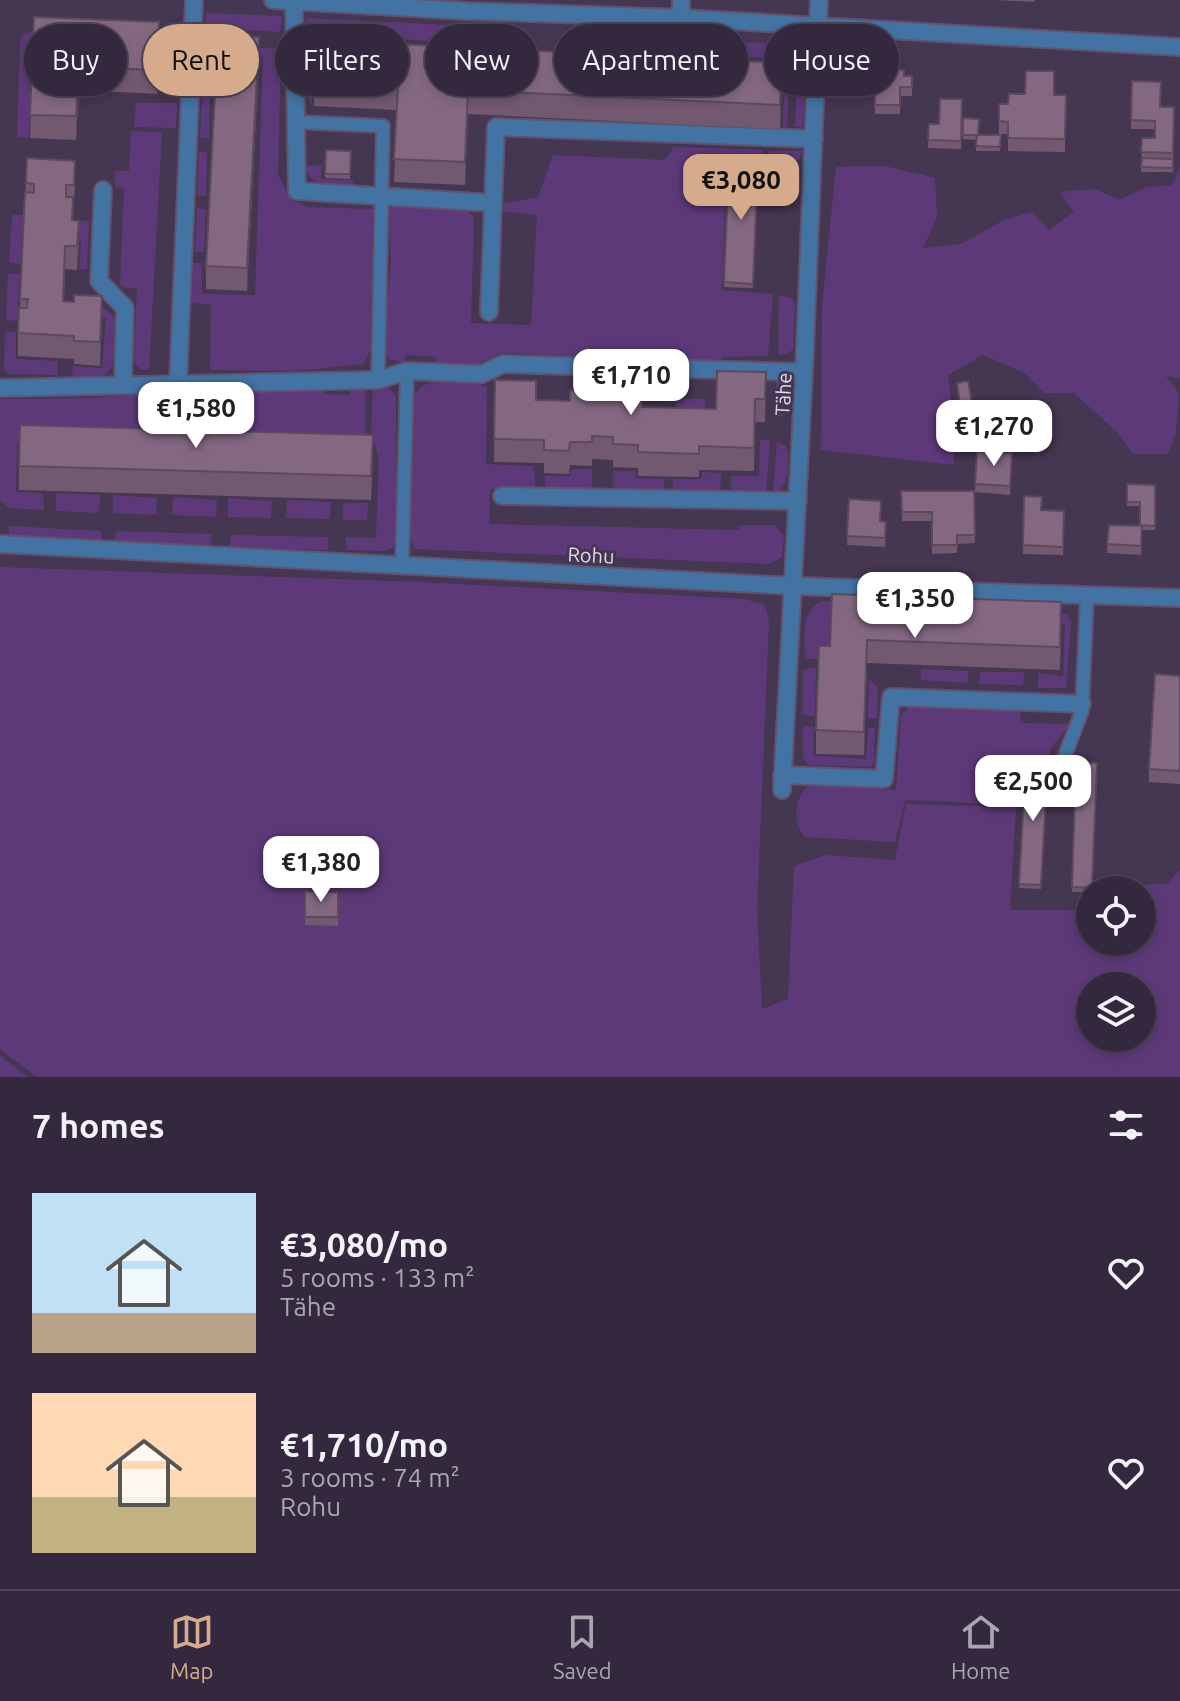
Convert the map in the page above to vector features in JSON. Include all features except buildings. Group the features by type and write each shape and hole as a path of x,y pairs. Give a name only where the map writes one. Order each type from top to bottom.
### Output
{"street":[{"path":"178,384 194,0"},
{"path":"273,0 465,5 772,24"},
{"path":"681,0 681,18"},
{"name":"Tähe","path":"817,24 819,0"},
{"path":"294,1 297,191 493,203"},
{"path":"899,32 1180,47"},
{"name":"Tähe","path":"815,96 798,501 782,782 884,779 891,697 1082,704"},
{"path":"489,312 496,127 814,139"},
{"path":"103,190 99,281 125,308 123,385"},
{"path":"0,388 378,380 407,371 482,374 503,364 804,372"},
{"path":"502,496 798,501"},
{"name":"Rohu","path":"0,544 793,586 1180,598"}],"lane":[{"path":"295,122 383,126 378,380"},
{"path":"402,565 407,371"},
{"path":"1064,758 1082,711 1087,595"}],"shaded area":[{"path":"206,13 282,16 281,24 275,24 275,32 259,31 259,24 205,24"},
{"path":"306,18 427,24 425,41 409,40 409,24 306,24"},
{"path":"24,34 24,96 31,96 29,138 17,137 20,39"},
{"path":"748,42 764,43 764,58 748,57"},
{"path":"259,48 275,49 275,96 280,96 278,175 291,200 307,207 373,209 371,349 364,364 294,371 210,370 211,305 192,303 193,263 201,263 202,294 255,295 263,57 259,57"},
{"path":"748,75 764,76 764,84 748,83"},
{"path":"202,96 210,96 209,138 200,138"},
{"path":"784,96 788,96 787,128 783,127"},
{"path":"796,96 804,96 803,127 795,127"},
{"path":"136,103 177,103 176,128 134,127"},
{"path":"131,131 162,132 149,370 140,369 134,356 137,288 125,288 120,284 124,188 115,187 115,171 129,171"},
{"path":"674,147 762,150 762,164 726,161 722,290 773,294 768,356 724,357 719,362 501,353 477,365 436,364 436,357 405,355 405,363 388,359 384,345 391,258 388,209 393,206 464,208 474,217 471,323 531,325 537,215 497,211 497,205 538,197 553,155 664,160"},
{"path":"199,151 207,152 206,196 197,196"},
{"path":"769,151 802,151 799,159 783,167 769,164"},
{"path":"322,165 321,179 353,180 353,188 330,186 312,179 305,166"},
{"path":"885,166 935,178 937,217 923,248 961,244 1002,221 1031,212 1049,230 1074,212 1060,192 1095,189 1119,200 1147,187 1172,185 1180,167 1180,378 1166,376 1179,393 1176,432 1168,454 1133,454 1118,433 1074,393 1044,393 1024,373 983,355 948,375 954,465 821,450 822,307 836,167"},
{"path":"197,208 206,209 204,252 195,252"},
{"path":"12,215 23,215 20,264 9,263"},
{"path":"75,220 89,221 87,269 79,269 81,241 73,240"},
{"path":"8,274 19,274 18,321 6,320"},
{"path":"779,295 793,299 795,304 793,349 787,354 778,355"},
{"path":"97,305 115,319 113,362 102,376 72,378 73,366 102,368 106,318 76,316"},
{"path":"5,332 16,332 16,359 58,361 58,375 9,374 4,370"},
{"path":"776,379 783,379 791,391 786,411 775,419"},
{"path":"433,382 472,382 487,387 486,464 534,466 535,490 490,489 489,524 739,530 740,525 775,525 784,536 782,557 769,564 415,549 410,539 412,397 422,386"},
{"path":"365,386 365,431 372,455 17,443 16,492 43,493 44,510 9,508 0,500 0,399 324,388 324,394 349,395 350,387"},
{"path":"373,386 386,387 396,397 396,540 392,548 384,551 346,550 346,537 376,538 379,460 371,429"},
{"path":"677,399 705,399 704,430 675,429"},
{"path":"760,439 770,441 766,495 731,496 731,476 759,476"},
{"path":"777,441 787,447 788,468 783,487 773,495"},
{"path":"571,469 592,469 592,492 546,491 545,476 570,476"},
{"path":"613,471 635,471 636,478 664,479 664,493 613,492"},
{"path":"702,472 721,473 720,495 673,494 673,479 701,479"},
{"path":"56,493 100,495 99,513 56,511"},
{"path":"113,495 157,498 156,515 113,513"},
{"path":"173,497 217,500 216,517 172,515"},
{"path":"228,498 272,501 271,518 228,517"},
{"path":"287,500 331,502 330,519 286,518"},
{"path":"343,503 368,503 367,520 343,520"},
{"path":"9,526 101,531 102,541 9,537"},
{"path":"116,531 212,534 210,545 114,542"},
{"path":"231,535 328,537 328,550 229,547"},
{"path":"0,567 420,582 744,599 765,605 769,621 757,910 762,1009 788,999 794,866 825,855 895,860 906,804 1016,807 1010,910 1076,910 1076,956 1156,956 1156,884 1167,884 1180,870 1180,1077 37,1077 0,1049"},
{"path":"822,601 913,604 911,617 830,614 829,659 805,659 807,618 815,605"},
{"path":"1040,613 1066,614 1071,621 1066,688 1038,688 1038,673 1063,676 1065,624 1040,619"},
{"path":"816,668 815,716 803,715 803,669"},
{"path":"921,669 968,671 968,683 921,680"},
{"path":"980,672 1024,672 1023,685 979,684"},
{"path":"869,678 878,688 877,719 868,718"},
{"path":"910,705 1020,710 1021,723 1070,724 1050,749 1050,764 1023,764 1020,805 905,800 895,842 805,837 798,825 797,810 801,795 810,785 896,790 901,716"},
{"path":"803,726 814,727 813,756 866,759 868,728 875,728 874,763 870,767 808,765 803,757"},
{"path":"0,1056 28,1077 0,1077"}]}
